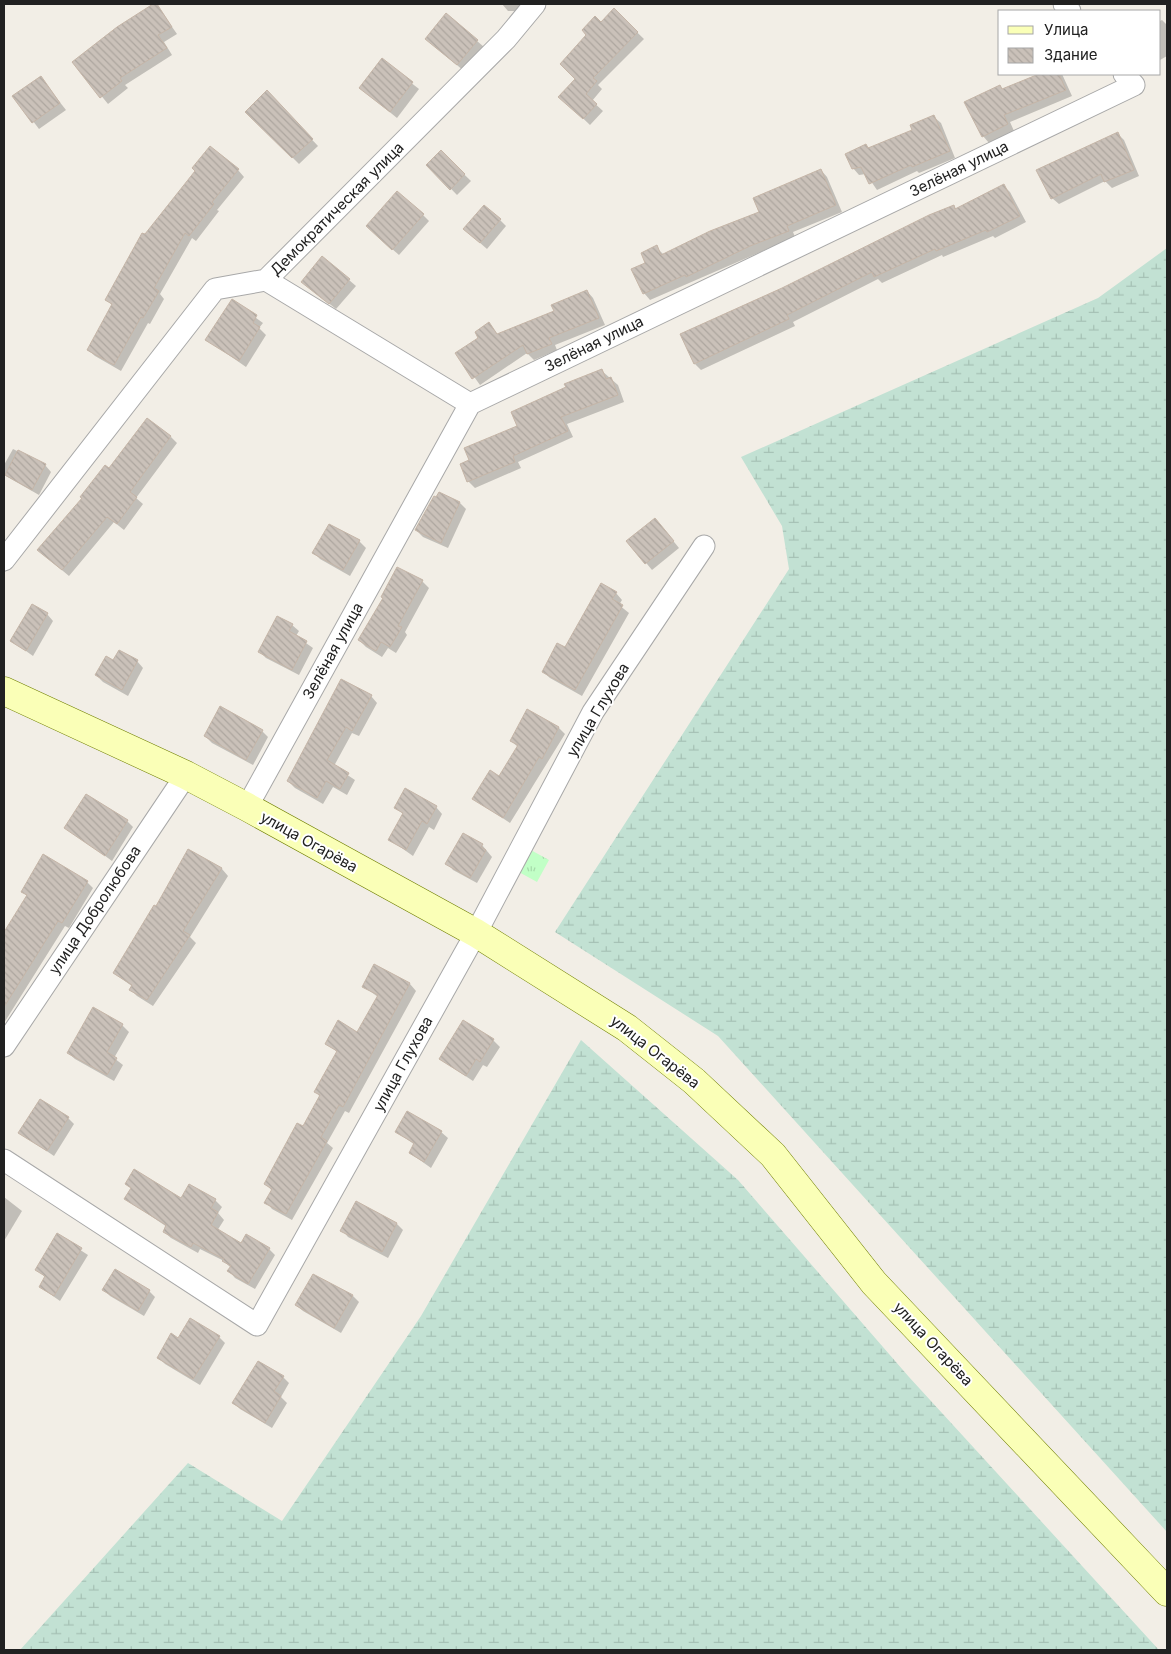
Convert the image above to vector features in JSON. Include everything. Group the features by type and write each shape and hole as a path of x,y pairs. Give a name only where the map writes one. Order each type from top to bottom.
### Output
{"main road":[{"name":"улица Огарёва","path":"4,691 186,775 247,807 476,933 627,1028 694,1081 774,1155 874,1283 1167,1592"}],"street":[{"name":"Демократическая улица","path":"4,560 215,289 266,280 506,39 535,4"},
{"name":"Зелёная улица","path":"247,807 470,404 1129,79"},
{"path":"266,280 470,404"},
{"name":"улица Глухова","path":"4,1160 258,1324 476,933 593,712 704,546"},
{"name":"улица Добролюбова","path":"4,1046 186,775"}],"green space":[{"path":"1167,248 1167,1532 718,1036 555,932 789,569 782,526 741,457 1098,298"},
{"path":"529,849 549,860 537,882 517,871"},
{"path":"581,1040 738,1180 909,1377 1159,1650 20,1650 188,1463 282,1521 421,1316"}],"building":[{"path":"153,4 157,4 172,27 158,35 167,48 120,78 122,81 100,98 72,62 117,27"},
{"path":"614,8 638,32 593,78 597,81 586,94 597,104 583,119 558,97 575,79 560,64 586,35 582,30 595,16 601,22"},
{"path":"446,13 478,40 457,65 425,39"},
{"path":"382,58 413,82 390,112 359,88"},
{"path":"1037,75 1059,75 1066,90 1004,115 1008,124 982,137 964,102 1000,85 1002,89"},
{"path":"41,76 60,103 32,123 12,96"},
{"path":"267,90 313,139 292,158 245,112"},
{"path":"934,115 950,151 912,167 911,165 869,184 861,167 852,169 845,154 866,144 868,148 912,130 910,125"},
{"path":"1118,132 1134,170 1104,182 1101,174 1051,199 1036,170"},
{"path":"210,146 239,169 212,202 214,204 189,236 185,233 154,288 159,291 143,318 141,317 114,365 87,350 112,304 105,300 142,233 145,234 195,171 192,168"},
{"path":"441,150 465,174 450,190 426,165"},
{"path":"821,169 836,205 787,226 789,231 750,246 686,277 685,275 643,294 631,269 645,263 641,253 657,245 661,255 710,231 759,212 753,198"},
{"path":"1004,184 1020,216 987,232 986,230 936,251 935,249 874,277 872,272 787,315 789,319 694,364 680,334 782,288 929,215 954,205 955,209"},
{"path":"397,191 424,214 392,250 366,226"},
{"path":"484,205 501,219 480,243 463,229"},
{"path":"322,256 350,279 329,304 301,282"},
{"path":"587,290 599,318 549,338 552,344 527,354 523,345 472,379 455,353 478,338 475,332 489,322 497,334 554,311 551,305"},
{"path":"232,299 257,315 253,323 260,327 239,361 205,340"},
{"path":"602,369 606,379 611,377 618,395 561,417 568,431 513,456 515,462 467,482 460,464 469,460 464,448 517,426 511,412 566,387 564,384"},
{"path":"147,418 171,436 130,492 137,497 117,524 107,517 62,570 37,550 82,498 80,497 105,465 109,468"},
{"path":"18,450 46,464 32,490 5,475"},
{"path":"439,492 460,502 441,543 415,530 434,496 436,497"},
{"path":"655,518 674,541 645,564 626,541"},
{"path":"329,524 360,540 343,570 312,553"},
{"path":"397,567 423,580 398,626 402,627 390,647 381,642 376,651 358,640 383,598 381,597"},
{"path":"601,583 617,592 612,599 623,605 575,690 542,672 557,643 565,647"},
{"path":"32,604 48,613 26,651 10,641"},
{"path":"277,616 293,624 289,631 307,641 292,670 258,652"},
{"path":"119,650 138,660 122,690 95,675 106,656 113,660"},
{"path":"341,679 372,695 352,731 346,727 327,760 349,773 340,789 326,781 317,798 287,781"},
{"path":"220,706 263,730 246,760 204,736"},
{"path":"527,709 559,727 542,759 539,757 503,818 472,799 490,770 499,776 518,745 510,741"},
{"path":"405,788 437,806 427,824 422,821 406,850 388,840 403,813 394,808"},
{"path":"86,794 128,820 105,856 64,828"},
{"path":"463,833 483,844 481,847 486,850 470,878 445,864"},
{"path":"188,849 222,868 183,931 190,935 147,1000 129,990 132,985 113,973 154,905 156,906"},
{"path":"43,854 88,881 62,923 58,921 4,1007 4,932 27,895 21,892"},
{"path":"374,964 410,983 343,1107 339,1105 321,1137 327,1141 286,1214 264,1203 272,1189 264,1184 297,1123 303,1126 320,1095 314,1092 337,1051 325,1044 338,1020 357,1032 378,995 362,987"},
{"path":"93,1007 123,1024 107,1052 117,1058 107,1075 67,1053"},
{"path":"463,1020 494,1039 480,1062 476,1059 466,1076 439,1059"},
{"path":"40,1099 69,1117 47,1151 18,1133"},
{"path":"407,1111 442,1131 424,1162 409,1153 414,1143 395,1132"},
{"path":"134,1169 181,1198 189,1184 216,1199 211,1208 218,1212 211,1225 241,1243 246,1234 270,1248 248,1284 227,1271 231,1266 222,1261 224,1259 193,1243 191,1247 163,1232 166,1225 124,1199 131,1188 125,1184"},
{"path":"356,1201 397,1223 382,1252 340,1231"},
{"path":"57,1233 82,1248 54,1296 39,1287 45,1276 35,1270"},
{"path":"115,1269 150,1290 138,1311 102,1290"},
{"path":"313,1274 353,1295 334,1328 295,1305"},
{"path":"190,1318 220,1336 193,1379 157,1358 171,1333 178,1338"},
{"path":"258,1361 284,1376 274,1391 281,1396 265,1423 232,1403"}]}
